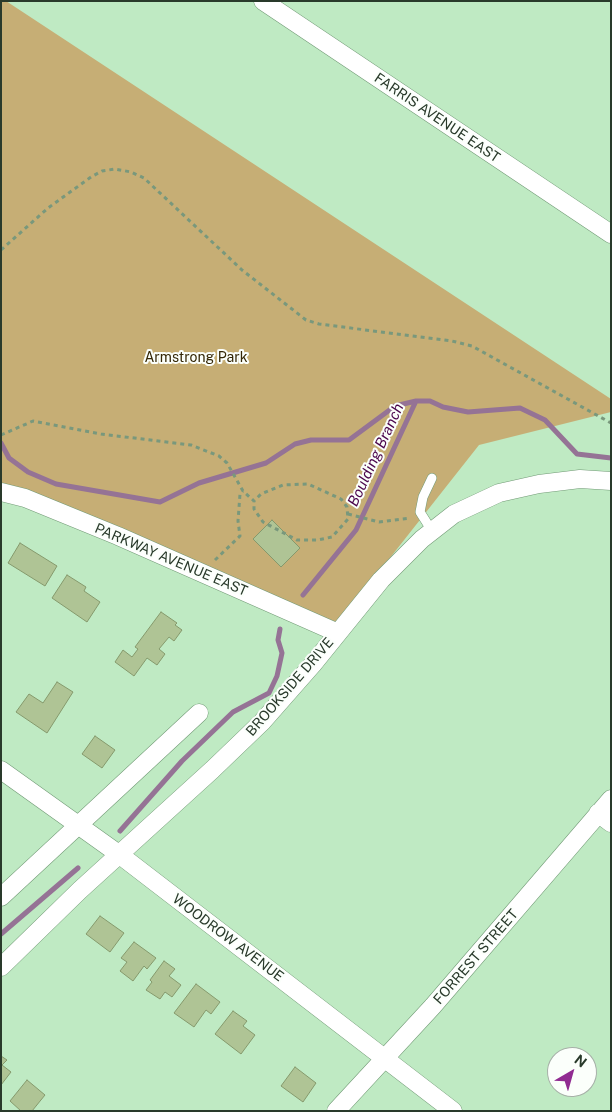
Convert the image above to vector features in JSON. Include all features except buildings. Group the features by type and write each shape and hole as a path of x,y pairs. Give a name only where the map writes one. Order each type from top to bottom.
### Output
{"street":[{"name":"FARRIS AVENUE EAST","path":"263,1 611,234"},
{"name":"BROOKSIDE DRIVE","path":"1,967 80,890 262,722 313,664 381,580 432,531 454,514 499,493 539,484 580,479 611,481"},
{"name":"PARKWAY AVENUE EAST","path":"1,492 33,502 338,633"},
{"path":"1,897 199,713"},
{"name":"WOODROW AVENUE","path":"1,770 120,855 453,1111"},
{"name":"FORREST STREET","path":"336,1111 605,818 611,799"}],"lane":[{"path":"432,478 423,497 420,512 432,531"}],"path":[{"path":"1,250 48,208 91,177 102,171 115,169 131,172 144,178 242,270 306,320 319,324 452,341 472,346 611,423"},
{"path":"1,435 33,421 101,434 191,445 219,456 227,463 243,491 254,501"},
{"path":"308,484 342,499 350,514 348,519 332,537 318,540 296,540 263,522 254,508 254,501 261,494 283,485 308,484"},
{"path":"202,573 240,536 238,521 240,494 243,491"},
{"path":"350,514 370,520 390,522 410,518 420,512"}],"green space":[{"name":"Armstrong Park","path":"1,1 6,1 611,399 611,412 479,445 367,587 338,633 1,492"}],"waterway":[{"path":"1,443 9,458 28,472 56,484 160,502 199,483 266,463 295,444 311,440 349,440 395,406 416,401 430,401 443,407 468,412 520,408 545,420 577,454 611,458"},
{"name":"Boulding Branch","path":"303,595 356,530 416,401"},
{"name":"Boulding Branch","path":"120,831 182,761 233,712 269,693 277,676 282,653 278,640 280,629"},
{"name":"Boulding Branch","path":"1,934 78,868"}]}
